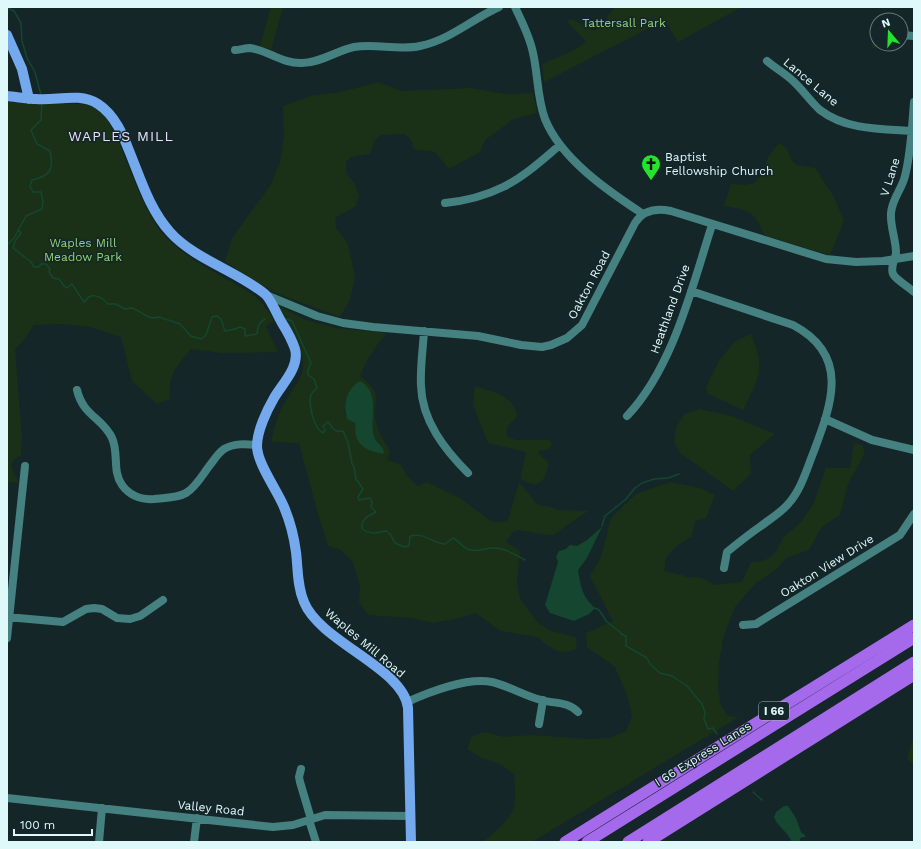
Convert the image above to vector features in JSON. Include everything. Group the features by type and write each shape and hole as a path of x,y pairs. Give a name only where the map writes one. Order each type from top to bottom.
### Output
{"highway":[{"name":"I 66","path":"565,842 914,626"},
{"name":"I 66 Express Lanes","path":"587,842 914,638"},
{"path":"628,842 914,662"},
{"path":"648,842 914,675"}],"main road":[{"path":"7,35 37,99"},
{"path":"7,96 37,99 82,98 93,101 106,110 120,129 149,199 169,231 186,246 266,295 291,339 296,351 296,358 264,419 257,445"},
{"name":"Waples Mill Road","path":"257,445 261,462 284,507 292,532 296,549 300,587 307,608 321,625 395,683 403,693 407,702 411,842"}],"street":[{"path":"235,50 249,48 288,61 300,63 312,62 356,47 368,46 400,48 419,46 448,37 482,15 499,7"},
{"path":"515,7 533,50 542,108 554,136 596,180 643,214 654,210 663,210 826,259 856,262 914,256"},
{"name":"Lance Lane","path":"766,60 794,81 812,103 822,111 836,118 859,126 912,131"},
{"name":"V Lane","path":"914,102 908,163 904,179 896,196 891,212 891,227 896,252 892,267 893,272 896,277 914,292"},
{"path":"445,203 456,202 483,195 503,187 524,173 560,144"},
{"name":"Oakton Road","path":"266,295 334,321 478,336 533,347 550,345 567,338 578,330 586,319 631,229 639,217 643,214"},
{"name":"Heathland Drive","path":"627,416 638,405 670,350 712,225"},
{"path":"691,291 793,325 803,330 812,338 824,354 832,379 832,391 826,419 801,485 789,504 727,552 724,568"},
{"path":"424,331 421,381 421,392 424,404 430,423 437,436 468,473"},
{"path":"77,390 82,404 112,437 116,452 116,472 118,478 125,490 136,497 158,499 186,493 196,484 222,451 228,447 237,445 257,445"},
{"path":"826,419 872,440 914,450"},
{"path":"7,638 25,466"},
{"name":"Oakton View Drive","path":"743,625 756,624 900,535 914,514"},
{"path":"8,617 63,622 86,609 94,608 102,609 117,618 130,619 140,616 163,600"},
{"path":"407,702 436,689 484,681 498,684 543,700 569,705 578,712"},
{"path":"539,724 543,700"},
{"path":"301,768 300,782 316,842"},
{"name":"Valley Road","path":"7,798 273,827 293,825 325,816 411,816"},
{"path":"98,842 102,808"},
{"path":"194,842 197,818"}],"green space":[{"path":"271,7 283,7 271,50 260,46"},
{"name":"Tattersall Park","path":"615,7 742,7 678,42 665,20 544,82 542,64 574,50 586,42 567,21 572,19 594,31 608,21 607,17"},
{"path":"379,82 400,91 471,88 506,94 533,93 537,113 514,119 485,140 480,152 449,169 435,152 413,149 412,141 405,134 380,135 374,142 370,154 351,157 346,162 346,173 354,182 359,195 356,206 335,218 336,228 348,244 355,277 350,300 340,317 281,295 261,285 225,261 232,238 270,186 280,163 284,137 283,106 310,96 340,92"},
{"name":"Waples Mill Meadow Park","path":"7,100 80,104 98,109 112,128 142,199 158,228 177,248 215,273 252,294 259,300 274,321 266,326 278,352 222,353 191,349 174,371 170,383 170,399 157,404 132,381 121,337 90,327 62,324 34,325 15,350 22,437 21,455 12,462 11,466 18,483 7,482"},
{"path":"779,143 787,149 791,159 796,165 815,168 834,197 844,221 830,255 765,236 754,216 750,213 740,209 724,206 731,184 744,185 754,183 763,173 768,157"},
{"path":"277,305 306,320 336,328 387,333 371,354 360,376 373,389 375,394 376,423 380,434 390,451 387,460 400,464 408,477 418,486 427,482 460,498 491,521 506,521 509,517 519,482 536,503 541,506 547,506 559,510 588,511 553,535 517,530 513,532 506,542 520,551 517,583 520,599 538,623 551,631 575,637 577,643 575,650 566,652 558,651 548,646 538,637 500,631 476,613 434,623 411,618 368,615 359,602 360,587 353,562 341,550 328,546 299,443 271,442 279,414 303,371 303,359 298,343","holes":["363,383 369,389 372,399 374,437 383,447 356,427 355,423 349,420 344,412 345,408"]},
{"path":"751,334 756,346 759,374 743,410 708,394 706,387 719,361 734,342"},
{"path":"475,386 502,395 512,403 517,416 507,428 506,432 509,438 517,440 549,440 552,444 549,449 539,451 538,453 548,462 546,473 540,483 532,484 520,479 526,452 488,443 473,405"},
{"path":"699,409 732,416 775,434 750,455 751,474 733,491 680,453 674,441 676,427 685,414"},
{"path":"854,443 862,445 865,453 848,484 840,515 821,528 809,550 786,558 778,568 755,584 735,607 724,635 719,662 718,689 721,706 728,716 739,717 532,842 483,842 503,824 514,808 514,774 500,764 482,758 467,749 472,736 485,732 504,737 531,735 589,739 609,738 626,731 632,716 627,695 615,667 587,647 586,633 613,621 590,576 601,557 611,518 636,494 670,482 700,488 715,495 706,518 695,521 692,536 678,545 666,557 664,571 688,578 702,578 714,585 742,582 751,562 764,561 775,553 783,538 800,523 813,505 826,468 850,468"},
{"path":"914,736 914,764 907,758"}],"shaded area":[{"path":"360,381 366,386 372,398 374,436 384,452 383,454 371,451 360,444 356,436 355,423 347,419 345,408 347,398 355,384"},
{"path":"602,527 587,558 578,570 583,591 587,599 595,608 589,614 574,621 550,613 545,605 558,562 556,557 559,551 566,549 570,545 577,546 587,540"},
{"path":"784,806 788,806 796,818 801,832 805,835 805,837 800,838 800,842 792,842 774,817 776,812"}],"waterway":[{"path":"7,8 14,11 21,23 22,41 27,58 35,72 41,95"},
{"path":"7,245 14,238 26,216 42,209 43,202 41,192 33,192 30,186 32,180 43,176 50,171 52,163 50,151 37,144 31,130 41,120 42,102"},
{"path":"18,230 21,233 15,241 13,248 31,262 34,267 39,267 41,264 46,264 50,269 49,272 53,278 59,279 67,288 72,284 84,302 89,297 97,296 108,304 116,304 125,309 131,308 147,316 155,318 159,317 180,324 191,336 201,339 206,335 212,317 217,316 221,319 225,331 240,327 245,329 245,336 257,334 259,325 265,319"},
{"path":"284,318 292,321 311,363 308,370 308,375 314,379 317,388 311,394 310,399 314,422 323,433 325,430 323,426 328,422 335,430 343,431 348,442 356,479 363,489 358,497 359,500 370,498 372,502 371,507 376,512 364,520 362,529 371,533 386,531 390,534 395,543 404,547 409,546 410,536 416,535 425,537 445,544 453,538 465,548 470,550 476,551 496,548 509,552 525,560"},
{"path":"602,526 605,516 626,499 635,488 642,483 654,479 668,478 679,474"},
{"path":"595,608 599,610 607,622 621,634 626,636 626,646 647,658 650,664 660,673 672,676 687,686 702,704 705,712 704,719 708,729 713,728 717,734"},
{"path":"753,792 762,800"}],"place":[{"name":"Baptist Fellowship Church","path":"651,181"}],"district":[{"name":"WAPLES MILL","path":"121,136"}]}
